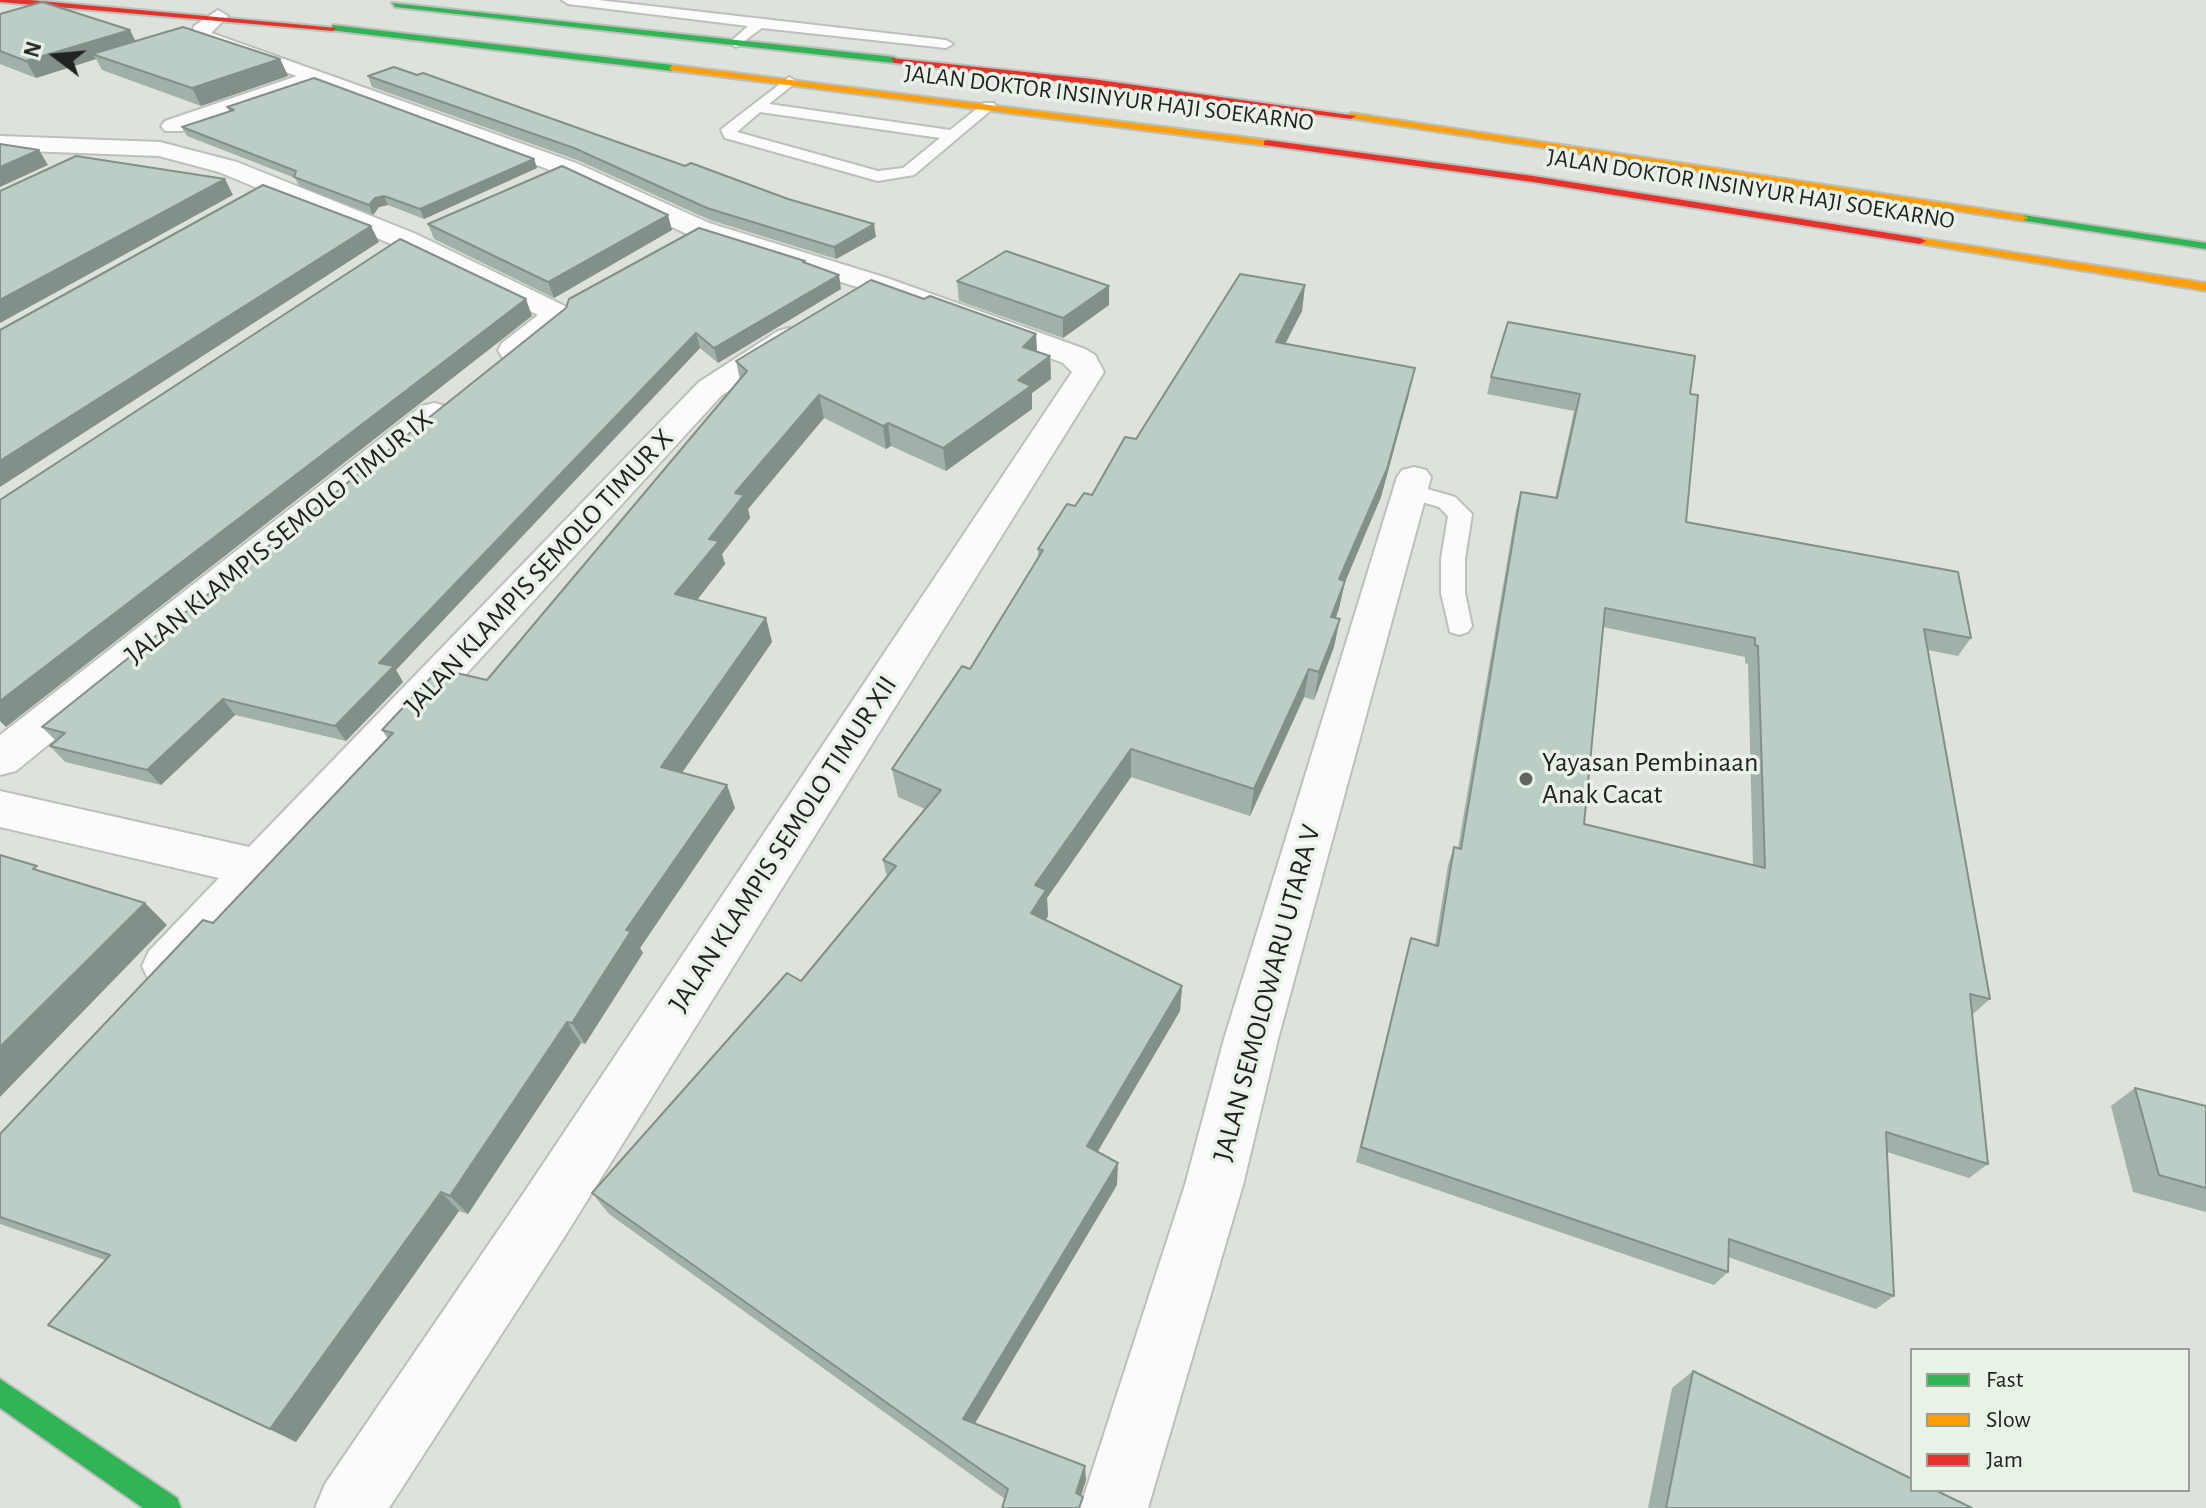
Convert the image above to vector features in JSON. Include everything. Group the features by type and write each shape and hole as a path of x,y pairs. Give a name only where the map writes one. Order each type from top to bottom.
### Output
{"main road":[{"name":"JALAN DOKTOR INSINYUR HAJI SOEKARNO","path":"0,0 218,16 906,95 1533,179 2206,287"},
{"name":"JALAN DOKTOR INSINYUR HAJI SOEKARNO","path":"381,4 1092,82 1476,133 2206,246"},
{"path":"789,81 823,70 831,57 822,51"},
{"path":"906,95 896,87 902,76 914,69 937,65"},
{"path":"0,1392 167,1508"}],"street":[{"path":"218,16 201,30 201,36 567,168 699,229 877,284"},
{"path":"318,76 173,126 305,177 412,239"},
{"path":"0,143 116,145 191,155 412,239"},
{"path":"64,170 116,145"},
{"path":"538,181 567,168"},
{"path":"245,201 273,186"},
{"path":"671,244 699,229"},
{"name":"JALAN KLAMPIS SEMOLO TIMUR IX","path":"0,759 567,306 412,239"},
{"name":"JALAN KLAMPIS SEMOLO TIMUR X","path":"141,993 710,389 727,375 877,284"},
{"name":"JALAN KLAMPIS SEMOLO TIMUR XII","path":"349,1508 544,1215 1086,378 1086,366 1074,356 877,284"},
{"name":"JALAN SEMOLOWARU UTARA V","path":"1114,1508 1214,1185 1251,1039 1412,484"},
{"path":"0,809 259,868"}],"lane":[{"path":"568,0 946,44"},
{"path":"736,43 759,24"},
{"path":"789,81 729,130 733,138 878,176 908,172 989,106"},
{"path":"757,107 952,135"},
{"path":"1412,484 1447,502 1460,514 1453,570 1453,593 1459,626"}],"building":[{"path":"42,2 130,30 26,61 0,51 0,14"},
{"path":"183,27 280,59 192,88 92,54"},
{"path":"394,67 417,75 423,73 685,166 691,163 788,199 874,224 834,247 707,208 574,148 368,76"},
{"path":"314,78 534,159 420,209 384,196 375,198 369,205 294,177 296,171 182,127 234,110 227,107"},
{"path":"0,144 39,150 0,167"},
{"path":"76,156 225,179 0,300 0,191"},
{"path":"562,166 668,215 548,282 428,224"},
{"path":"263,185 371,226 0,461 0,330"},
{"path":"699,228 805,261 839,275 714,348 696,333 379,663 394,666 335,726 223,699 147,770 50,746 65,733 42,727 566,308 569,299"},
{"path":"400,239 526,299 0,701 0,500"},
{"path":"1006,251 1109,286 1063,318 957,281"},
{"path":"1240,274 1305,285 1276,342 1415,368 1387,469 1339,579 1345,581 1331,617 1340,619 1319,672 1309,669 1254,789 1131,749 1035,885 1046,890 1031,913 1182,986 1087,1146 1118,1163 963,1419 1085,1466 1076,1493 1083,1497 1079,1508 1002,1508 1008,1489 592,1193 787,973 801,981 896,866 883,860 941,790 892,769 962,666 970,669 1043,550 1038,549 1067,504 1075,506 1084,493 1092,495 1125,437 1136,439"},
{"path":"871,280 924,299 930,296 1036,334 1023,347 1050,356 1018,380 1031,386 943,448 888,423 883,426 819,395 735,493 744,495 709,539 719,541 675,594 766,618 661,767 727,785 626,930 631,931 572,1023 567,1022 450,1196 441,1192 270,1429 48,1325 110,1255 0,1217 0,1134 203,920 213,923 393,733 382,730 439,669 487,680 747,371 736,361"},
{"path":"1508,322 1695,356 1690,394 1698,395 1686,522 1958,572 1971,638 1924,629 1990,999 1970,994 1988,1164 1886,1132 1894,1296 1729,1239 1728,1272 1361,1147 1411,938 1438,946 1454,847 1461,849 1521,492 1557,498 1580,394 1491,377","holes":["1605,608 1755,638 1755,645 1758,646 1765,868 1584,824"]},
{"path":"0,855 37,866 33,869 145,903 0,1047"},
{"path":"2135,1088 2206,1106 2206,1188 2159,1175"},
{"path":"1693,1371 1910,1478 1910,1492 1939,1492 1972,1508 1666,1508"}],"traffic: fast":[{"path":"395,5 894,60"},
{"path":"333,28 672,68"},
{"path":"2023,218 2206,246"},
{"path":"0,1392 167,1508"}],"traffic: slow":[{"path":"672,68 1267,143"},
{"path":"1351,116 2023,218"},
{"path":"1920,241 2206,287"}],"traffic: jam":[{"path":"0,0 333,28"},
{"path":"894,60 1351,116"},
{"path":"1267,143 1533,179 1920,241"}],"place":[{"name":"Yayasan Pembinaan Anak Cacat","path":"1526,779"}]}
